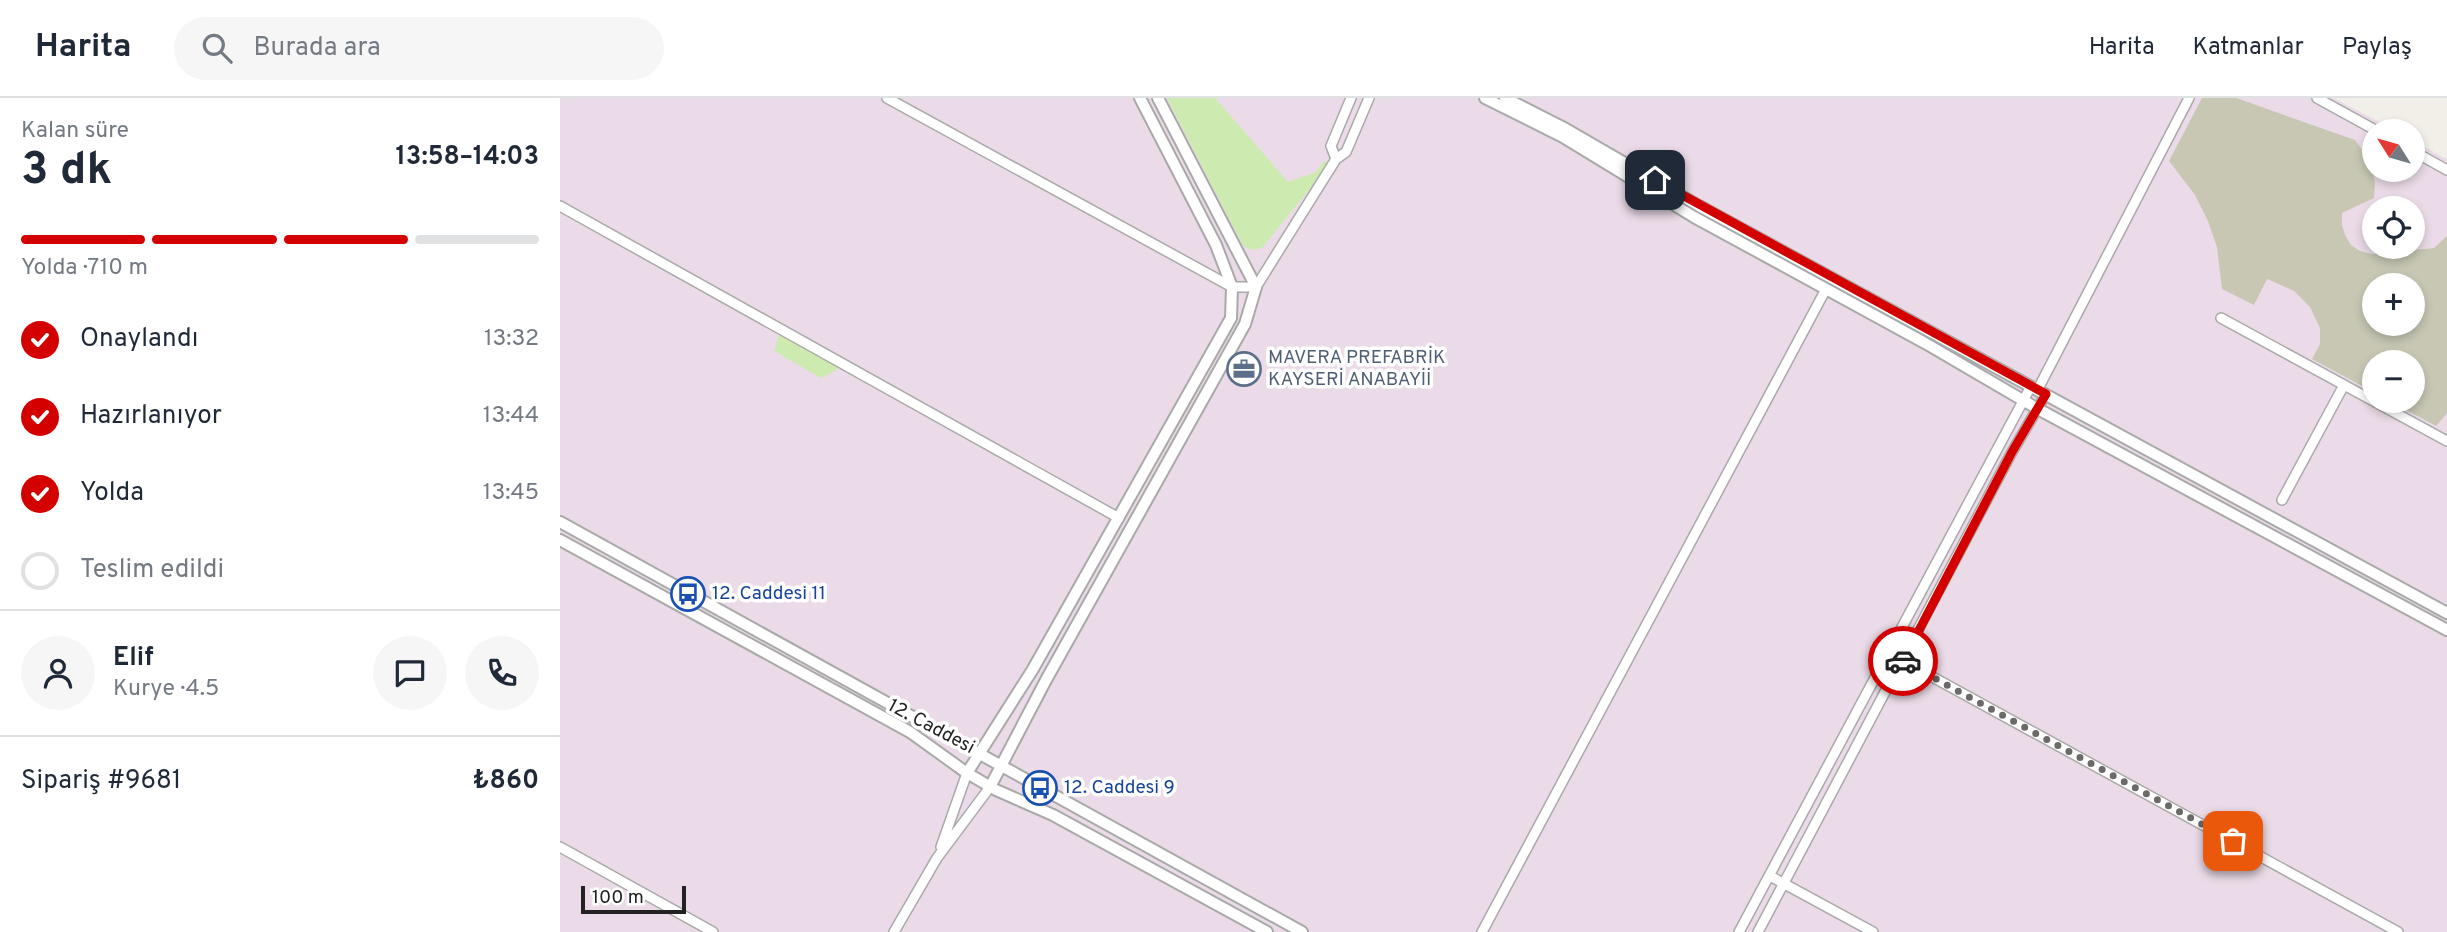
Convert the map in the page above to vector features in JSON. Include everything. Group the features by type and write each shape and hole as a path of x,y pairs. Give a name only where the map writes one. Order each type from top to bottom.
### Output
{"street":[{"path":"887,98 1231,287 1256,286"},
{"path":"937,858 967,773 978,752 1033,669 1231,318 1231,287 1216,245 1140,98"},
{"path":"1158,98 1256,286"},
{"path":"1336,159 1331,146 1351,98"},
{"path":"894,932 937,858 990,787 1132,524 1245,324 1256,286 1336,159 1346,152 1369,98"},
{"path":"1485,98 1563,138 1694,217 1925,343 2038,409 2447,630"},
{"path":"1505,98 2447,613"},
{"path":"1758,932 2012,452 2038,409 2038,390 2189,98"},
{"path":"2317,98 2362,123"},
{"path":"2426,158 2447,170"},
{"path":"560,206 1132,524"},
{"path":"1482,932 1825,289"},
{"path":"2221,318 2447,441"},
{"path":"2282,500 2344,385"},
{"path":"1739,932 2022,400 2038,390"},
{"path":"2222,509 2229,496"},
{"name":"12. Caddesi","path":"560,522 1303,932"},
{"name":"12. Caddesi","path":"560,540 910,732 990,787 1053,815 1267,932"},
{"path":"1887,652 2398,932"},
{"path":"560,847 713,932"},
{"path":"1770,876 1872,932"}],"shaded area":[{"path":"560,98 2334,98 2373,119 2362,119 2362,182 2426,182 2426,148 2447,159 2447,932 560,932"},
{"path":"2202,98 2236,98 2355,140 2362,150 2362,182 2375,182 2374,196 2362,196 2362,204 2342,213 2342,225 2351,245 2362,252 2362,259 2425,259 2425,249 2434,248 2447,236 2447,413 2436,426 2412,413 2425,413 2425,350 2362,350 2362,386 2312,359 2320,344 2320,328 2310,307 2294,291 2267,279 2254,305 2222,289 2217,247 2195,195 2169,161"}],"green space":[{"path":"1167,98 1215,98 1288,182 1316,172 1324,161 1328,162 1328,166 1262,248 1252,250 1243,246"},
{"path":"779,335 840,368 821,378 774,351"}],"way so far":[{"path":"1903,661 2233,841"}],"place":[{"name":"MAVERA PREFABRİK KAYSERİ ANABAYİİ","path":"1244,369"},
{"name":"12. Caddesi 11","path":"688,594"},
{"name":"12. Caddesi 9","path":"1040,788"}],"route":[{"path":"1655,180 2046,394 2012,452 1903,661"}]}
